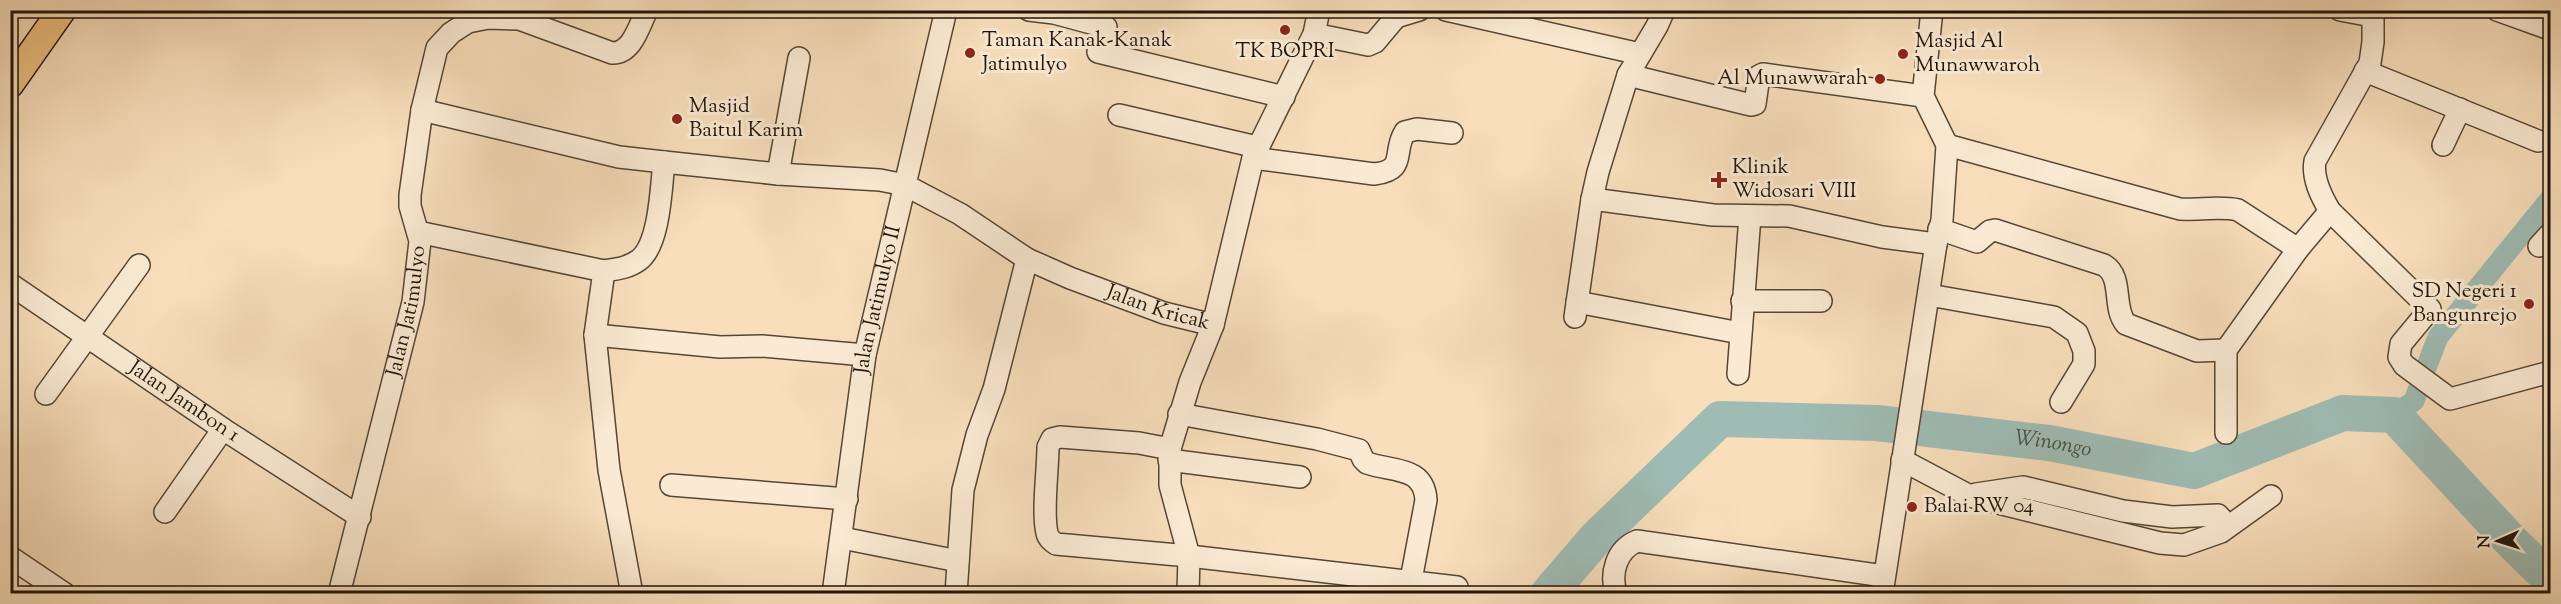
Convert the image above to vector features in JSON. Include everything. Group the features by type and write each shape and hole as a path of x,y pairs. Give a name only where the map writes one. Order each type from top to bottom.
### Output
{"main road":[{"path":"10,84 62,10"}],"street":[{"name":"Jalan Jatimulyo","path":"339,594 413,302 419,250 418,232 410,206 422,110 436,48 451,33 476,15 519,19 612,53 621,53 627,50 647,10"},
{"name":"Jalan Jatimulyo II","path":"833,594 865,355 946,10"},
{"path":"1029,10 1106,27 1098,52 1284,97"},
{"name":"Jalan Kricak","path":"422,110 619,157 778,174 880,180 905,185 960,214 1027,259 1070,278 1164,313 1213,325 1255,153 1314,34 1319,10"},
{"path":"1314,34 1368,45 1375,42 1396,17 1419,10"},
{"path":"1446,10 1479,14 1640,54"},
{"path":"1664,10 1628,75 1592,199 1576,310 1740,333"},
{"path":"1616,594 1612,581 1617,562 1629,545 1637,541 1883,585 1938,237 1947,145 1923,96 1932,10"},
{"path":"2340,10 2373,13 2370,63 2351,101 2315,161 2313,169 2320,193 2330,211 2430,309 2401,344 2399,357 2404,365 2451,399 2550,372"},
{"path":"2497,10 2548,22"},
{"path":"778,174 799,58"},
{"path":"2366,71 2538,141"},
{"path":"1628,75 1751,105 1756,101 1761,74 1923,96"},
{"path":"2443,145 2460,109"},
{"path":"1119,115 1255,153 1367,174 1383,173 1397,164 1402,138 1406,132 1417,129 1452,133"},
{"path":"1947,145 2180,208 2204,211 2229,208 2238,210 2298,249"},
{"path":"418,232 604,271 625,268 641,259 648,249 655,227 664,162"},
{"path":"1592,199 1713,214 1789,216 1882,237 1938,237 1977,242 1990,231 1995,230 2104,265 2112,272 2121,315 2126,324 2197,351 2226,350"},
{"path":"2226,433 2226,350 2298,249 2330,211"},
{"path":"1738,374 1750,216"},
{"path":"956,594 963,490 977,435 994,388 1027,259"},
{"path":"46,394 139,266"},
{"path":"604,271 596,335 609,470 632,594"},
{"name":"Jalan Jambon 1","path":"10,284 223,429 360,518"},
{"path":"1929,295 2054,317 2077,333 2084,351 2084,364 2061,402"},
{"path":"1742,301 1821,301"},
{"path":"1188,594 1189,556 1170,485 1169,455 1179,414 1213,325"},
{"path":"596,335 720,347 762,346 865,355"},
{"path":"1179,414 1317,439 1359,450 1367,463 1409,473 1419,478 1425,489 1426,500 1411,580"},
{"path":"165,512 223,429"},
{"path":"1300,477 1169,455 1112,441 1060,436 1052,439 1048,447 1047,534 1056,544 1189,556 1457,586"},
{"path":"1902,455 1970,496 2160,543 2184,544 2221,532 2271,496"},
{"path":"670,485 847,499"},
{"path":"842,538 958,561"},
{"path":"10,557 65,594"}],"waterway":[{"path":"2426,368 2438,337 2550,199"},
{"path":"2394,415 2414,401 2418,390"},
{"name":"Winongo","path":"1548,594 1597,537 1720,419 1877,423 2049,443 2194,471 2343,413 2394,415 2512,542 2550,579"}],"place":[{"name":"TK BOPRI","path":"1285,30"},
{"name":"Taman Kanak-Kanak Jatimulyo","path":"970,53"},
{"name":"Masjid Al Munawwaroh","path":"1903,54"},
{"name":"Al Munawwarah","path":"1880,79"},
{"name":"Masjid Baitul Karim","path":"677,119"},
{"name":"Klinik Widosari VIII","path":"1719,180"},
{"name":"SD Negeri 1 Bangunrejo","path":"2529,304"},
{"name":"Balai RW 04","path":"1912,507"}]}
